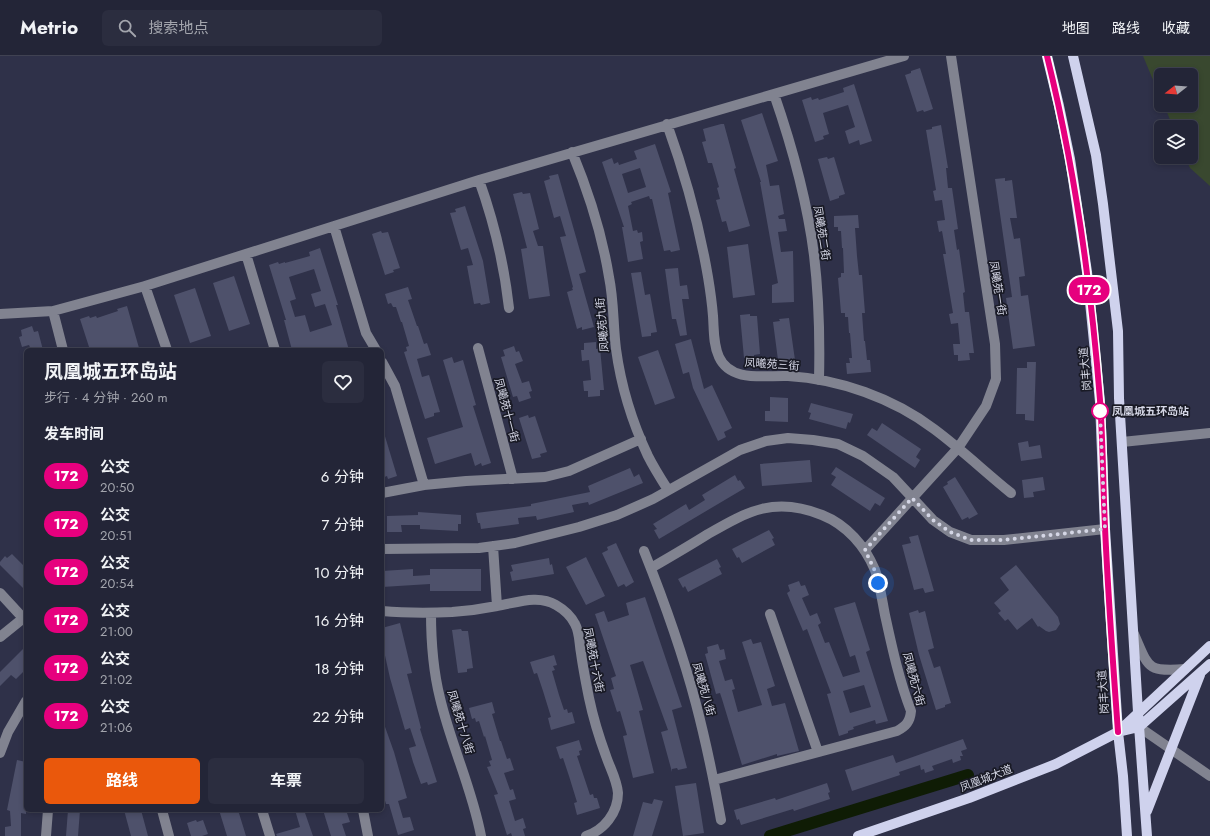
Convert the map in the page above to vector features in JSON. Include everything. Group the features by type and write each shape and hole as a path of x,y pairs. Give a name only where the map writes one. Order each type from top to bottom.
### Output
{"main road":[{"name":"岗丰大道","path":"1047,56 1070,159 1087,272 1100,402 1105,529 1118,732 1127,836"},
{"path":"1073,56 1096,155 1118,331 1119,398 1147,836"},
{"name":"凤凰城大道","path":"1118,732 1210,646"},
{"name":"凤凰城大道","path":"858,836 969,798 1056,764 1118,732 1140,727 1210,664"},
{"path":"1146,815 1202,672"}],"street":[{"path":"0,314 53,311 145,286 478,180 904,56"},
{"name":"凤曦苑一街","path":"865,550 958,448 986,406 996,379 995,344 951,56"},
{"name":"凤曦苑二街","path":"774,94 788,133 799,173 812,241 818,297 820,338 819,380"},
{"name":"凤曦苑三街","path":"668,124 696,214 708,279 715,345 720,359 729,369 743,376 788,376 819,380 850,387 879,398 900,408 933,428 1011,494"},
{"name":"凤曦苑九街","path":"572,152 584,182 603,245 614,310 616,348 622,385 633,422 649,457 668,490"},
{"path":"478,180 491,214 499,242 509,308"},
{"path":"334,226 366,333 375,348"},
{"path":"246,254 275,348"},
{"path":"145,286 166,348"},
{"path":"53,311 62,348"},
{"name":"凤曦苑十一街","path":"478,348 513,479"},
{"path":"384,366 395,386 424,486"},
{"path":"1122,442 1210,433"},
{"path":"384,550 479,548 515,543 579,528 617,515 653,499 740,450 766,441 788,438 838,444 863,456 893,477 933,520 950,532 971,540 1004,540 1105,529"},
{"path":"384,493 466,481 545,477 569,470 641,439"},
{"path":"651,568 739,516 762,508 785,506 808,509 830,518 850,532 865,550"},
{"path":"493,546 497,606"},
{"name":"凤曦苑六街","path":"714,780 897,731 905,727 910,720 911,711 890,639 875,571 865,550"},
{"name":"凤曦苑八街","path":"644,551 672,626 696,702 714,780 721,820"},
{"path":"0,593 24,616"},
{"name":"凤曦苑十六街","path":"384,611 431,613 453,612 528,600 542,600 555,604 566,612 575,623 580,636 581,656 589,699 602,747 616,781 618,794 616,806 611,818 603,827 593,834 586,836"},
{"name":"凤曦苑十八街","path":"431,613 431,641 434,670 440,697 447,725 469,787 482,836"},
{"path":"770,614 818,752"},
{"path":"0,637 24,618"},
{"path":"1134,634 1149,665 1157,670 1185,669"},
{"path":"0,753 8,732 24,704"},
{"path":"1140,727 1210,776"},
{"path":"46,836 48,812"},
{"path":"163,812 169,836"},
{"path":"263,812 270,836"},
{"path":"363,812 368,836"}],"green space":[{"path":"1143,56 1210,56 1210,186 1190,168 1188,164 1198,164 1198,120 1170,120 1167,112 1198,112 1198,68 1154,68 1154,82"}],"building":[{"path":"920,68 933,109 924,112 923,110 917,112 905,75"},
{"path":"854,84 872,141 860,145 859,140 849,144 845,131 855,127 848,105 823,113 829,134 823,136 824,139 815,142 802,100 811,97 812,100 818,98 819,100 844,92 843,88"},
{"path":"762,113 778,161 766,165 770,186 779,185 784,214 778,216 779,219 785,219 787,231 778,232 781,252 793,251 794,302 772,303 772,285 778,283 761,182 741,120"},
{"path":"724,124 736,168 734,169 750,226 729,232 726,221 722,222 716,200 720,199 717,188 719,187 712,163 708,163 702,142 706,141 703,129"},
{"path":"941,125 948,168 946,168 948,188 952,188 958,229 954,230 957,250 959,249 965,292 963,293 965,312 969,312 974,353 969,353 970,360 958,361 958,355 954,355 953,344 960,344 958,323 951,324 949,314 953,313 943,254 946,254 942,231 939,232 937,221 945,220 942,200 935,201 933,191 936,190 926,130"},
{"path":"655,144 671,192 668,193 680,250 671,252 670,250 664,251 652,199 650,199 649,196 631,202 632,204 628,206 633,231 637,230 638,233 642,232 643,241 640,242 643,259 628,262 622,227 624,227 602,162 612,158 614,164 618,162 619,165 637,159 634,151","holes":["640,168 646,187 628,193 622,174"]},
{"path":"827,157 828,159 834,157 845,194 830,201 818,159"},
{"path":"558,174 586,272 579,274 594,327 582,330 582,327 577,329 567,292 573,290 573,287 560,237 566,236 560,216 554,218 544,181 550,179 549,176"},
{"path":"1005,178 1005,181 1012,180 1017,218 1010,218 1014,239 1020,238 1025,276 1019,277 1021,296 1028,295 1035,346 1013,349 1006,298 1012,297 995,179"},
{"path":"522,192 523,194 530,193 539,229 533,231 538,246 543,246 550,296 529,299 521,249 527,248 513,194"},
{"path":"465,206 483,261 490,303 481,305 480,303 474,304 467,266 473,265 468,248 461,250 450,213 456,212 455,209"},
{"path":"858,215 859,228 855,228 859,275 862,275 865,313 862,313 864,341 867,360 870,360 871,372 847,374 846,363 850,363 849,358 852,358 850,333 848,317 845,317 845,313 841,313 838,278 841,277 841,273 844,273 843,248 841,231 838,231 838,227 834,227 834,216"},
{"path":"381,231 382,233 388,232 400,268 385,275 372,234"},
{"path":"748,244 755,295 733,298 727,247"},
{"path":"320,248 338,305 336,305 348,348 291,348 284,320 286,320 269,265 278,262 279,264 285,263 310,256 309,252","holes":["314,269 321,291 311,294 315,307 325,304 332,325 310,332 305,315 295,317 290,301 296,299 289,277"]},
{"path":"678,268 680,286 687,285 689,299 682,299 687,335 680,336 676,319 672,319 665,269"},
{"path":"641,272 645,295 650,294 657,332 651,333 651,336 642,337 631,273"},
{"path":"234,276 250,324 229,331 213,283"},
{"path":"408,287 412,299 408,300 424,344 427,343 431,355 417,359 422,377 429,375 440,412 434,413 434,416 425,419 404,352 407,351 406,347 409,346 402,322 396,307 393,307 391,303 388,304 385,294"},
{"path":"195,288 211,336 190,343 174,295"},
{"path":"127,306 139,348 89,348 80,319 89,316 90,318 96,316 97,318 118,311 117,309"},
{"path":"750,314 750,316 757,316 760,354 754,355 754,357 744,358 740,315"},
{"path":"789,318 795,360 785,362 785,359 778,360 773,322 780,321 779,319"},
{"path":"32,326 34,332 38,331 42,348 30,348 29,345 22,347 19,337 22,336 21,330"},
{"path":"691,339 704,389 712,385 732,428 724,432 726,437 718,441 693,388 689,372 683,374 675,344"},
{"path":"596,342 596,349 600,348 604,390 600,390 600,396 588,397 588,391 584,391 583,381 591,380 589,360 582,361 581,350 584,350 584,343"},
{"path":"514,346 516,352 519,351 523,361 515,364 522,383 529,381 532,391 529,392 531,398 519,402 517,396 513,397 501,357 505,356 503,350"},
{"path":"658,350 675,398 655,405 638,357"},
{"path":"452,357 454,363 463,360 476,405 473,406 491,463 482,466 481,463 475,466 471,453 435,464 427,438 463,427 443,360"},
{"path":"1027,362 1036,362 1034,421 1025,420 1025,414 1016,414 1017,368 1027,368"},
{"path":"770,397 788,398 788,422 765,421 765,411 770,411"},
{"path":"811,403 853,414 850,423 848,422 846,429 809,419 811,413 808,412"},
{"path":"528,415 529,418 535,416 547,452 540,454 541,457 532,459 519,418"},
{"path":"882,423 921,449 916,457 920,460 915,468 867,435 872,428 877,431"},
{"path":"384,433 397,476 388,479 387,476 384,477"},
{"path":"1028,441 1029,447 1040,445 1042,458 1021,461 1018,443"},
{"path":"810,460 812,482 762,486 760,464"},
{"path":"836,467 885,498 880,506 875,503 870,511 831,485 836,477 831,474"},
{"path":"630,468 634,477 639,474 643,483 589,505 588,502 572,505 574,512 537,520 536,516 518,518 519,524 481,529 480,523 478,523 476,513 531,506 531,504 590,492 588,486"},
{"path":"735,475 738,481 740,480 745,488 659,539 654,530 657,529 653,524 686,504 689,510 705,500 702,495"},
{"path":"955,477 978,514 969,519 968,517 962,520 943,487 948,484 947,482"},
{"path":"1043,477 1045,490 1033,492 1034,497 1024,498 1022,480"},
{"path":"418,512 461,515 461,524 458,524 458,531 420,529 420,525 401,525 402,532 387,532 387,516 418,515"},
{"path":"769,530 774,538 772,539 775,545 742,563 732,549"},
{"path":"918,535 934,591 925,593 923,588 914,590 902,545 911,543 909,537"},
{"path":"616,543 634,582 626,587 624,584 618,587 602,553 608,550 607,547"},
{"path":"12,554 24,566 24,589 0,565 0,562 5,556 7,558"},
{"path":"586,557 605,596 586,605 566,567"},
{"path":"549,558 554,574 512,581 510,572 513,571 511,565"},
{"path":"717,559 721,567 719,568 722,574 688,592 685,586 683,588 678,579"},
{"path":"1016,565 1058,617 1060,624 1056,630 1049,632 1039,626 1038,627 1032,618 1017,630 1008,619 1005,621 998,613 1001,611 994,603 1009,590 1000,578"},
{"path":"413,569 413,576 430,575 430,569 481,569 481,591 430,591 430,584 384,587 384,571"},
{"path":"799,581 801,586 805,585 809,595 802,598 810,616 817,613 821,623 818,625 825,643 829,642 843,677 860,672 855,655 850,657 834,608 855,602 870,650 866,652 888,721 876,724 875,720 853,727 854,729 848,731 848,733 839,736 827,694 831,693 807,629 803,631 787,593 790,591 788,585","holes":["864,685 871,707 850,713 843,691"]},
{"path":"645,597 682,707 672,710 687,768 678,770 677,768 672,769 672,772 661,732 668,730 643,661 630,665 643,710 639,711 654,773 633,778 623,736 627,735 620,711 617,712 610,690 614,689 611,678 616,676 595,614 604,611 608,622 629,615 626,603"},
{"path":"918,610 919,613 925,611 934,648 928,650 934,668 940,666 951,703 936,710 919,655 909,613"},
{"path":"400,623 412,673 407,674 421,728 420,729 437,782 428,785 427,782 421,784 409,748 416,746 410,728 405,730 390,678 384,651 384,627"},
{"path":"461,629 462,631 468,631 473,668 467,669 467,672 458,673 452,630"},
{"path":"751,639 753,644 761,642 775,686 767,689 772,706 785,703 799,751 777,756 777,754 742,765 720,693 716,694 705,654 708,653 707,647 718,644 720,650 724,649 726,659 719,661 725,681 732,679 735,689 732,690 738,712 762,705 742,642"},
{"path":"24,648 24,671 16,679 11,675 0,686 0,672"},
{"path":"554,655 557,665 553,666 555,670 552,671 559,695 564,710 567,709 568,713 572,712 575,723 551,730 548,718 551,717 543,691 537,673 534,674 530,662"},
{"path":"492,702 495,713 492,714 500,741 507,759 510,758 514,770 504,773 510,790 513,789 516,799 509,801 515,821 523,818 526,828 523,829 525,836 512,836 511,833 507,835 494,795 498,794 487,767 491,766 489,761 492,760 485,736 484,737 479,721 476,722 475,718 472,719 469,708"},
{"path":"384,724 394,752 407,798 398,801 403,818 410,817 414,830 398,835 389,804 386,804 384,798"},
{"path":"963,739 967,749 961,751 963,756 960,756 961,760 953,763 952,759 932,766 934,770 925,773 924,769 921,770 920,765 899,772 900,775 852,791 845,770 893,755 896,763"},
{"path":"579,740 582,750 579,751 580,755 577,756 590,795 593,794 594,798 597,798 600,808 577,815 574,803 577,802 569,776 563,758 560,759 556,747"},
{"path":"17,760 24,762 24,812 26,812 26,814 21,813 21,836 5,836 5,827 11,826 10,811 7,810"},
{"path":"696,783 704,833 683,836 675,786"},
{"path":"827,783 830,792 828,793 830,799 794,811 793,809 741,825 739,819 737,820 734,810 775,798 776,800"},
{"path":"654,799 663,801 652,836 633,836 643,802 652,804"},
{"path":"68,812 80,812 78,836 66,836"},
{"path":"125,812 142,812 148,836 131,836"},
{"path":"220,812 239,812 246,836 227,836"},
{"path":"296,812 305,812 313,836 277,836 276,834 300,827"},
{"path":"324,812 347,812 350,822 342,824 346,836 331,836"},
{"path":"196,820 197,822 203,820 208,834 202,836 191,836 187,823"}],"waterway":[{"path":"770,836 968,775"}],"bus line":[{"name":"172","path":"1047,56 1070,159 1087,272 1100,402 1105,529 1118,732"}],"place":[{"name":"凤凰城五环岛站","path":"1100,411"}],"route":[{"path":"878,583 875,571 865,550 912,498 933,520 950,532 971,540 1004,540 1105,529 1100,411"}]}
